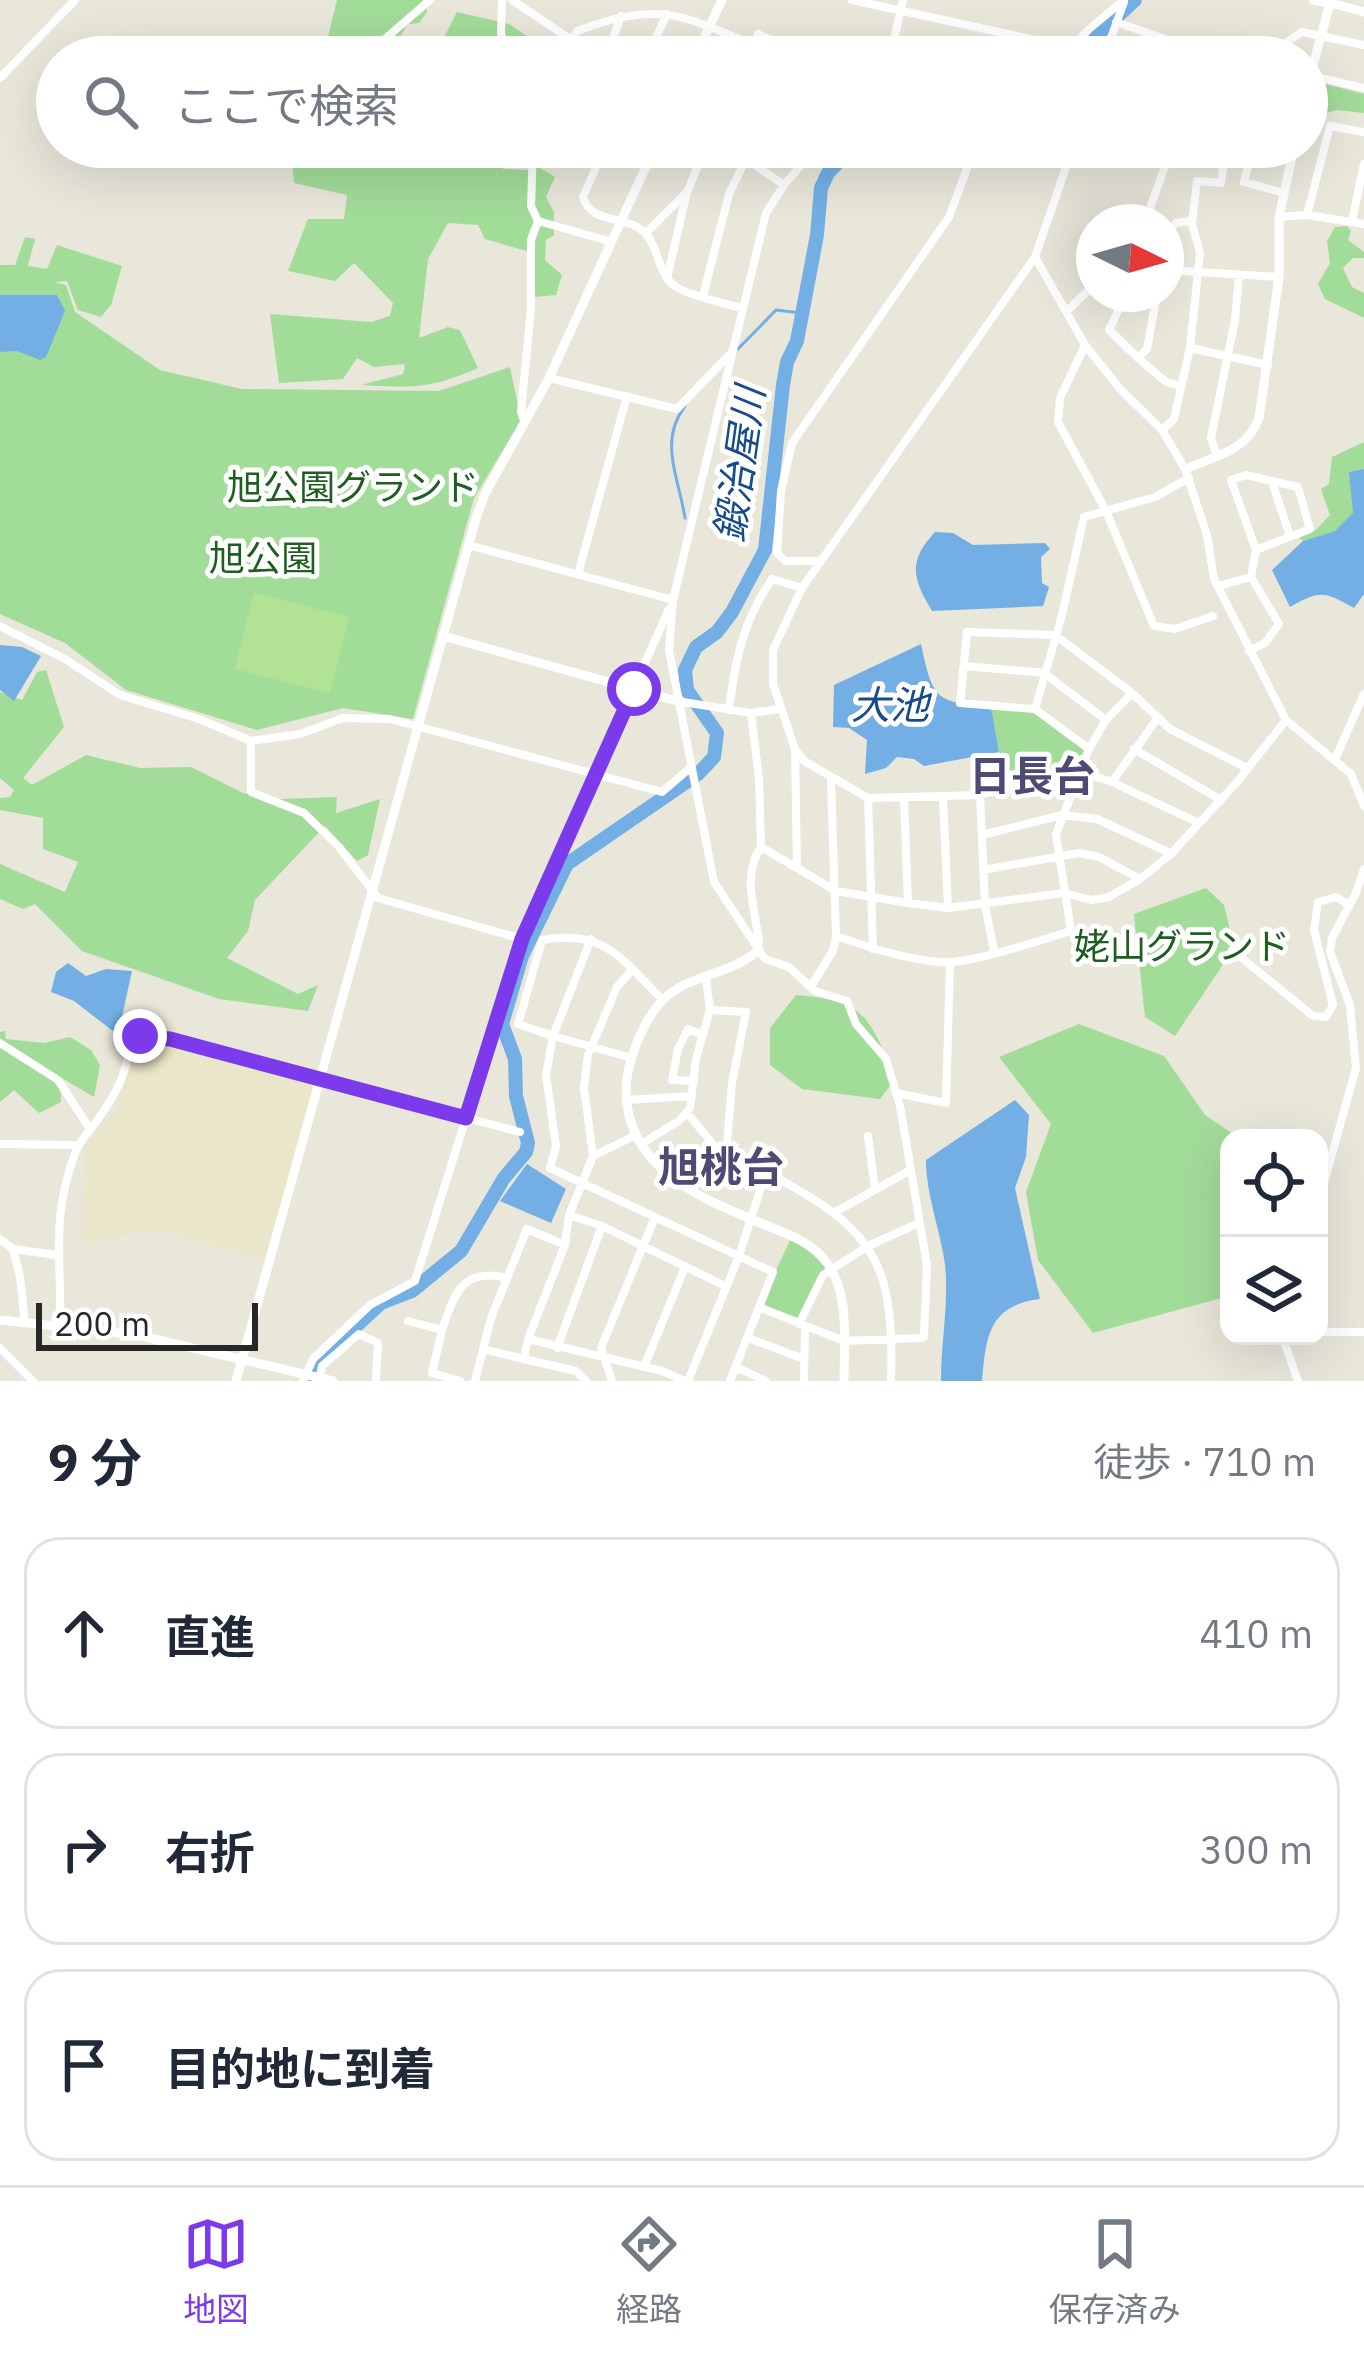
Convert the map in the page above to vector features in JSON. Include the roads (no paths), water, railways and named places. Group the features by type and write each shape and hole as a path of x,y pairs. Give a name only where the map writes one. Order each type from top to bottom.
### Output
{"street":[{"path":"41,36 76,0"},
{"path":"388,36 430,0"},
{"path":"502,0 502,36"},
{"path":"512,0 566,36"},
{"path":"706,36 722,0"},
{"path":"853,0 902,5 1011,36"},
{"path":"1313,0 1364,12"},
{"path":"1111,36 1124,2"},
{"path":"1086,36 1124,2"},
{"path":"1296,36 1302,32 1320,36 1332,2"},
{"path":"895,36 902,5"},
{"path":"573,36 621,15 644,11 711,26 733,36"},
{"path":"657,36 667,14"},
{"path":"611,36 621,15"},
{"path":"1116,22 1153,36"},
{"path":"1328,38 1364,45"},
{"path":"0,78 36,41"},
{"path":"1328,80 1364,88"},
{"path":"1328,134 1330,126 1364,132"},
{"path":"1352,221 1364,164"},
{"path":"526,424 521,412 531,308 531,240 538,221 531,206 532,168"},
{"path":"595,168 583,197 586,208 646,233 667,279 677,287 741,308"},
{"path":"236,1381 485,494 549,378 647,168"},
{"path":"667,279 697,168"},
{"path":"703,296 729,194 742,168"},
{"path":"760,168 784,184"},
{"path":"759,1307 844,1341 924,1336 927,1265 886,1059 856,1024 848,1001 811,987 789,967 765,959 714,882 669,650 673,600 766,213 798,168"},
{"path":"819,561 785,561 777,553 792,442 949,217 968,168"},
{"path":"1065,168 1035,257 802,589 773,650 771,666 779,709 795,749 807,764 868,798 980,796 1060,773 1081,772 1199,823"},
{"path":"1151,204 1164,168"},
{"path":"1162,430 1174,419 1190,348 1200,253 1192,221 1197,181 1221,183 1223,168"},
{"path":"1247,168 1244,182 1283,193"},
{"path":"1035,709 1084,517 1155,497 1217,456 1242,446 1253,434 1268,364 1279,278 1279,217 1289,168"},
{"path":"1307,215 1319,168"},
{"path":"646,233 687,192"},
{"path":"1279,217 1307,215 1364,224"},
{"path":"538,221 612,242"},
{"path":"1184,222 1192,221"},
{"path":"1035,257 1084,345 1162,430 1187,474 1208,535 1217,586 1286,720 1351,774 1364,806"},
{"path":"1184,271 1279,278"},
{"path":"1217,456 1211,438 1229,356 1239,274"},
{"path":"1067,311 1076,302"},
{"path":"1118,312 1109,330 1166,382 1181,386"},
{"path":"1138,358 1147,349 1154,312"},
{"path":"1084,345 1060,398 1058,422 1106,511 1154,626 1175,628 1214,616"},
{"path":"1190,348 1268,364"},
{"path":"549,378 677,410 730,354"},
{"path":"578,574 627,397"},
{"path":"1249,651 1265,643 1280,625 1251,577 1256,550 1231,480 1246,475 1298,487 1310,529 1256,550"},
{"path":"1271,481 1290,536"},
{"path":"468,545 673,600"},
{"path":"1217,586 1251,577"},
{"path":"729,710 736,652 758,599 772,579 802,589"},
{"path":"312,1378 313,1359 370,1305 415,1281 522,939 673,600"},
{"path":"0,626 64,658 120,695 251,741 300,734 343,718 390,719 662,792 690,768"},
{"path":"1088,749 1035,709 960,704 967,632 1055,635 1132,693 1157,718 1194,743 1246,768"},
{"path":"443,636 677,701 751,713 779,709"},
{"path":"964,667 1044,673 1106,720"},
{"path":"836,936 873,949 950,962 1071,931 1056,834 1088,749 1106,720 1132,693"},
{"path":"1335,759 1364,694"},
{"path":"751,713 761,847 749,902 759,950"},
{"path":"1112,782 1157,718"},
{"path":"761,847 836,891 908,903 948,908 1064,893 1090,900 1109,897 1171,854 1286,720"},
{"path":"251,741 251,792 304,813 339,847 371,894 522,939"},
{"path":"795,749 797,867"},
{"path":"1134,749 1221,800"},
{"path":"811,987 833,951 836,936 830,778"},
{"path":"980,796 986,905 994,951"},
{"path":"943,797 948,908"},
{"path":"868,798 873,949"},
{"path":"904,798 908,903"},
{"path":"982,835 1062,815 1097,819 1171,854"},
{"path":"983,870 1079,853 1099,857 1140,879"},
{"path":"1328,1169 1352,1084 1356,1036 1347,988 1330,952 1331,938 1364,869"},
{"path":"1232,950 1313,1016 1326,1017 1333,1005 1314,930 1318,902 1336,897 1349,904"},
{"path":"591,939 553,1036 546,1076 556,1146 550,1168 773,1272 730,1381"},
{"path":"632,1058 518,1024 542,940 591,939 612,950 663,1000"},
{"path":"759,950 740,966 683,985 663,1000 632,1058 626,1100 638,1139 673,1181 809,1245 832,1270 842,1301 844,1381"},
{"path":"896,1093 946,1103 950,962"},
{"path":"524,1359 565,1245 569,1215 593,1156 584,1088 592,1047 617,987 632,970"},
{"path":"593,1156 687,1113 710,1010 706,978"},
{"path":"710,1010 746,1012 732,1083 726,1154"},
{"path":"694,1081 672,1080 677,1049 688,1029 703,1035"},
{"path":"60,1326 58,1212 76,1145 125,1076 131,1037 170,1039 520,1132"},
{"path":"0,1043 58,1079 90,1130"},
{"path":"1352,1084 1364,1088"},
{"path":"626,1100 692,1096"},
{"path":"687,1113 726,1154 836,1212 868,1246 880,1270 891,1340 891,1381"},
{"path":"868,1136 874,1190"},
{"path":"0,1144 76,1145"},
{"path":"836,1212 909,1171"},
{"path":"528,1339 644,1366 661,1376 686,1381 739,1256 766,1172"},
{"path":"569,1215 602,1226 725,1286"},
{"path":"613,1381 601,1348 655,1217"},
{"path":"804,1381 802,1326 823,1275 868,1246 919,1222"},
{"path":"557,1348 602,1226"},
{"path":"475,1381 527,1228 565,1245"},
{"path":"0,1239 13,1249 56,1255"},
{"path":"13,1249 25,1323"},
{"path":"644,1366 685,1267"},
{"path":"460,1381 432,1373 442,1330 464,1284 480,1274 507,1278"},
{"path":"0,1320 137,1335 333,1381"},
{"path":"407,1321 442,1330"},
{"path":"1328,1332 1364,1332"},
{"path":"312,1378 359,1334 378,1343 376,1381"},
{"path":"748,1338 804,1359"},
{"path":"1285,1345 1298,1381"},
{"path":"0,1348 33,1381"},
{"path":"483,1349 576,1371 586,1381"},
{"path":"736,1367 766,1381"},
{"path":"19,1381 22,1370"}],"water":[{"path":"0,295 57,295 65,311 46,357 40,360 17,351 0,352"},
{"path":"1364,469 1364,594 1354,608 1322,595 1290,607 1272,570 1303,541 1335,531 1353,513 1349,472"},
{"path":"935,532 953,533 973,545 1045,543 1050,549 1041,557 1042,583 1049,587 1043,606 932,611 916,570 920,552"},
{"name":"大池","path":"921,644 929,677 940,695 958,703 991,707 999,752 924,766 897,757 886,768 865,774 867,740 849,728 833,727 834,685"},
{"path":"0,645 22,647 41,656 14,701 0,690"},
{"path":"68,963 86,976 106,969 132,971 118,1035 74,1001 51,992 56,972"},
{"path":"1015,1100 1029,1115 1026,1157 1015,1188 1040,1299 1010,1308 993,1325 982,1381 941,1381 946,1278 926,1160"},
{"path":"527,1164 566,1189 551,1223 500,1201"}],"waterway":[{"name":"鍛治屋川","path":"1096,36 1135,0"},
{"name":"鍛治屋川","path":"312,1381 320,1359 381,1303 412,1291 461,1251 504,1178 526,1152 515,1059 502,1024 522,956 567,864 698,774 714,757 717,733 687,690 685,670 696,647 717,632 732,612 765,550 787,362 797,341 821,188 833,168"},
{"path":"738,349 776,310 801,313"},
{"path":"685,406 672,447 685,518"}],"district":[{"name":"日長台","path":"1032,775"},
{"name":"旭桃台","path":"721,1166"}],"park label":[{"name":"旭公園グランド","path":"353,486"},
{"name":"旭公園","path":"263,557"},
{"name":"姥山グランド","path":"1182,945"}]}
